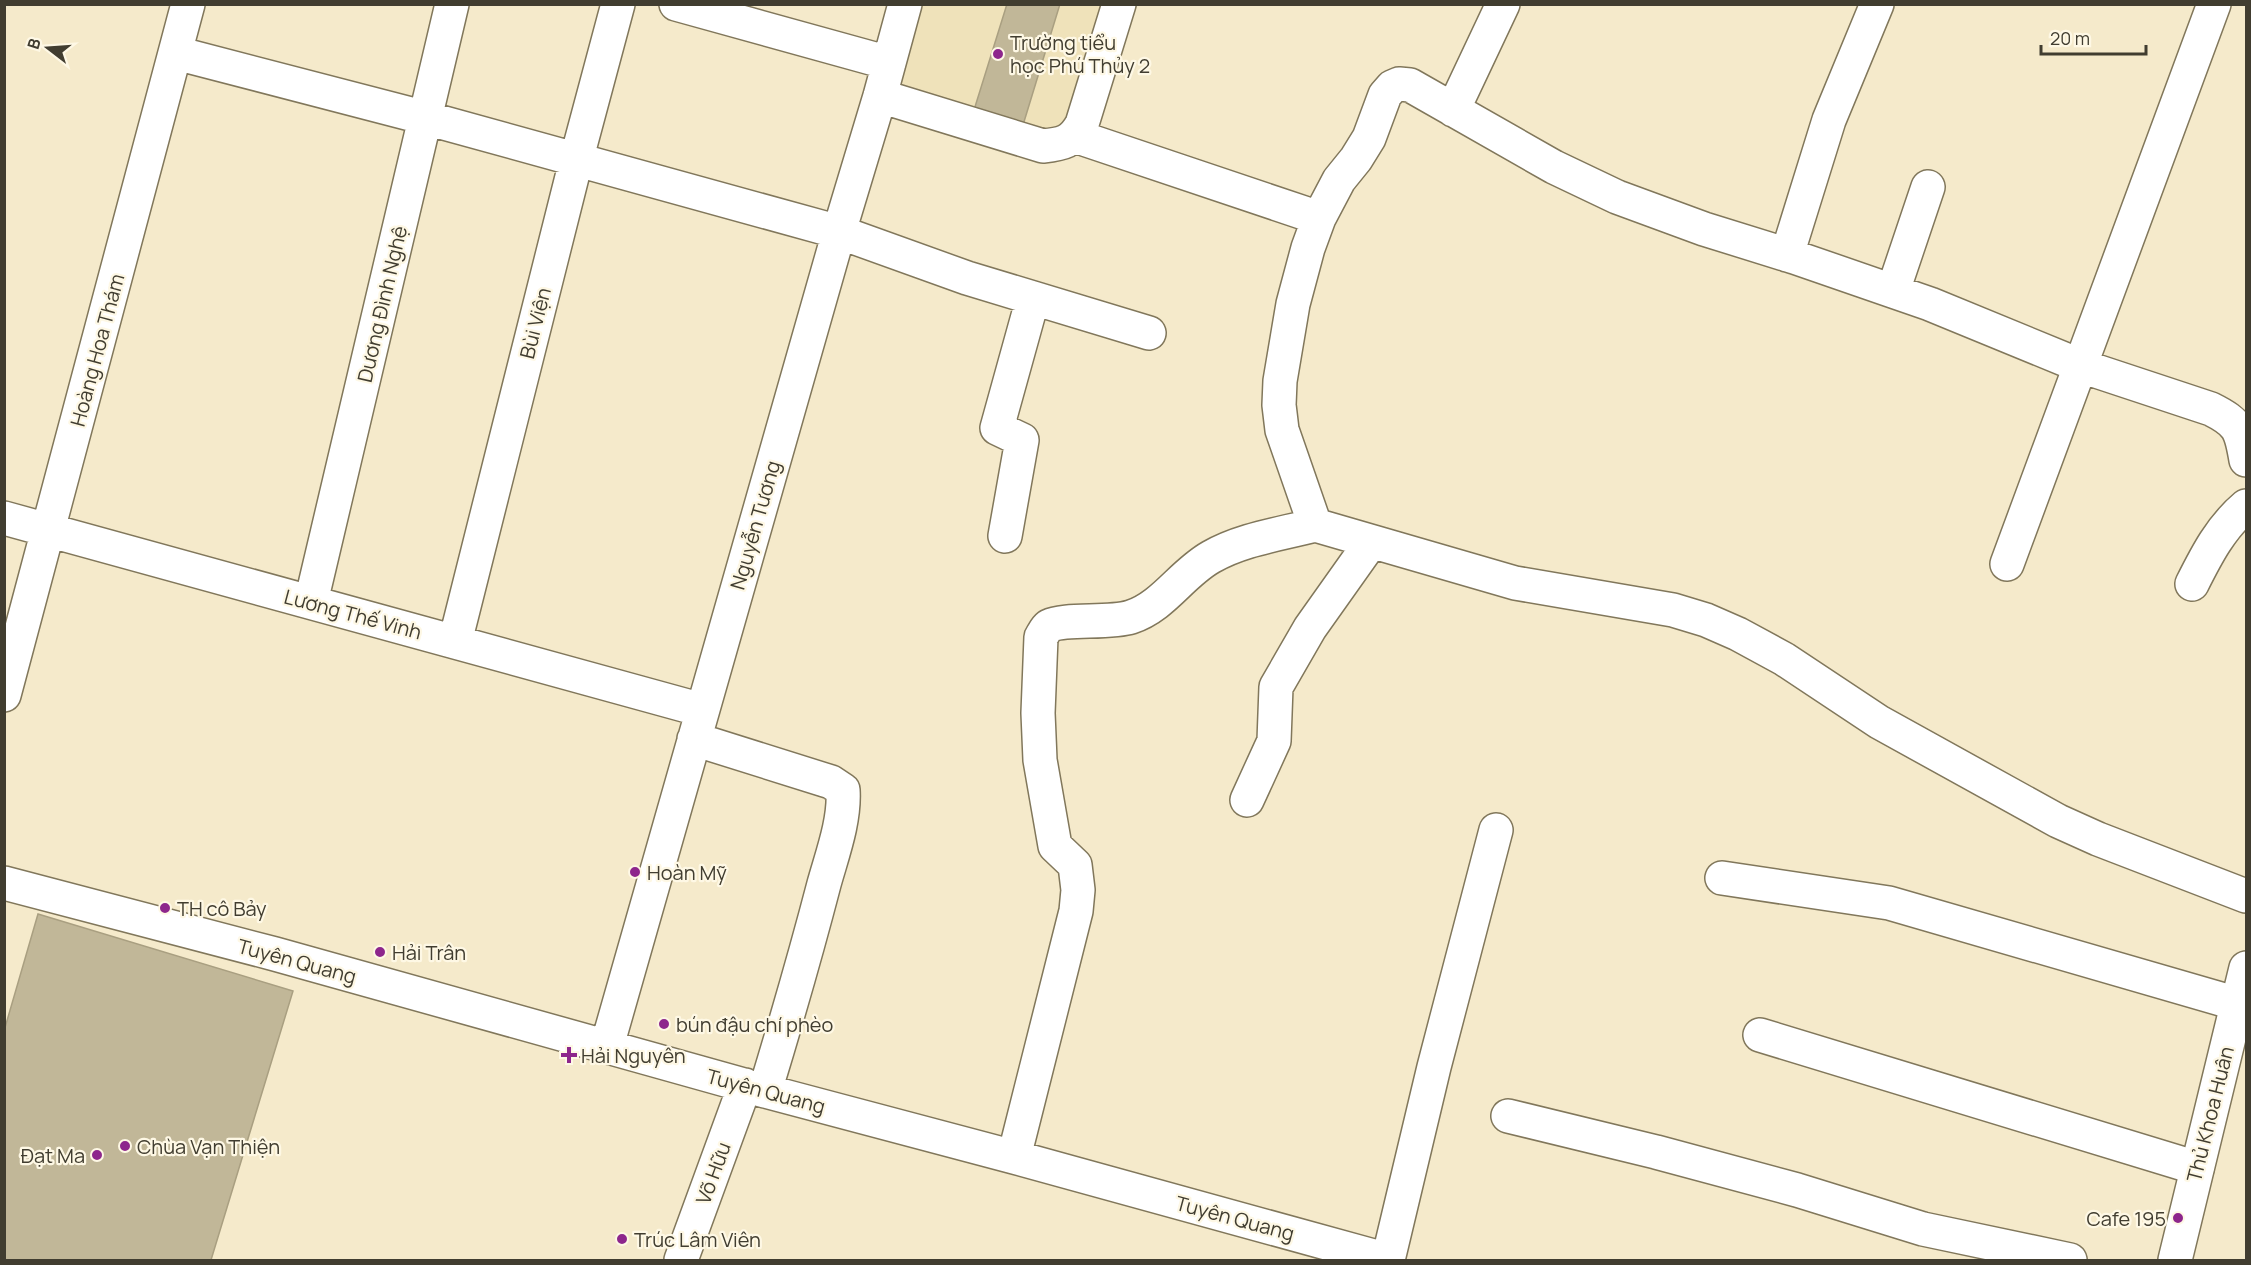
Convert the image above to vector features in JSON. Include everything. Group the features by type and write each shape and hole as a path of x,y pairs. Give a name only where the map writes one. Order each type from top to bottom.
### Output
{"street":[{"name":"Hoàng Hoa Thám","path":"4,695 189,4"},
{"name":"Dương Đình Nghệ","path":"311,602 452,4"},
{"name":"Bùi Viện","path":"455,642 576,161 618,4"},
{"path":"676,4 889,63"},
{"name":"Nguyễn Tương","path":"607,1046 905,4"},
{"path":"880,96 1042,146 1060,144 1075,136 1082,123 1119,4"},
{"path":"1453,110 1503,4"},
{"path":"1787,255 1829,120 1877,4"},
{"path":"2007,564 2214,4"},
{"path":"176,52 426,118 839,232 967,278 1149,333"},
{"path":"1316,525 1282,430 1279,405 1280,381 1293,304 1308,248 1319,218 1339,180 1369,138 1385,95 1392,87 1399,84 1410,86 1554,167 1617,197 1704,229 1893,291 2081,366 2211,409 2229,418 2239,430 2247,460"},
{"path":"1075,136 1319,218"},
{"path":"1893,291 1929,187"},
{"path":"1005,536 1022,440 997,428 1033,298"},
{"path":"2192,584 2211,546 2228,523 2247,506"},
{"name":"Lương Thế Vinh","path":"4,518 455,642 698,724"},
{"path":"1014,1157 1076,911 1078,890 1075,865 1055,846 1040,760 1038,712 1041,637 1046,628 1056,623 1107,622 1129,618 1152,608 1208,559 1231,547 1316,525 1515,583 1673,610 1706,620 1784,658 1879,722 2058,821 2098,839 2247,896"},
{"path":"1246,800 1275,741 1276,687 1310,628 1371,542"},
{"name":"Võ Hữu","path":"681,1260 755,1088 805,956 835,844 843,799 843,790 831,782 698,724"},
{"path":"1388,1260 1434,1067 1496,830"},
{"path":"1722,878 1889,903 2238,1004"},
{"name":"Tuyên Quang","path":"7,894 607,1046 1388,1260"},
{"name":"Thủ Khoa Huân","path":"2175,1260 2247,968"},
{"path":"1761,1035 2197,1168"},
{"path":"1508,1116 1775,1184 1923,1229 2070,1260"}],"shaded area":[{"name":"Trường tiểu học Phú Thủy 2","path":"920,5 1107,5 1059,151 892,104"}],"building":[{"path":"1007,4 1060,4 1023,125 974,110"},
{"name":"Chùa Vạn Thiện","path":"38,914 293,991 211,1260 4,1260 4,1031"}],"place":[{"name":"Trường tiểu học Phú Thủy 2","path":"998,54"},
{"name":"Hoàn Mỹ","path":"635,872"},
{"name":"TH cô Bảy","path":"165,908"},
{"name":"Hải Trân","path":"380,952"},
{"name":"bún đậu chí phèo","path":"664,1024"},
{"name":"Hải Nguyên","path":"569,1055"},
{"name":"Chùa Vạn Thiện","path":"125,1146"},
{"name":"Đạt Ma","path":"97,1155"},
{"name":"Cafe 195","path":"2178,1218"},
{"name":"Trúc Lâm Viên","path":"622,1239"}]}
